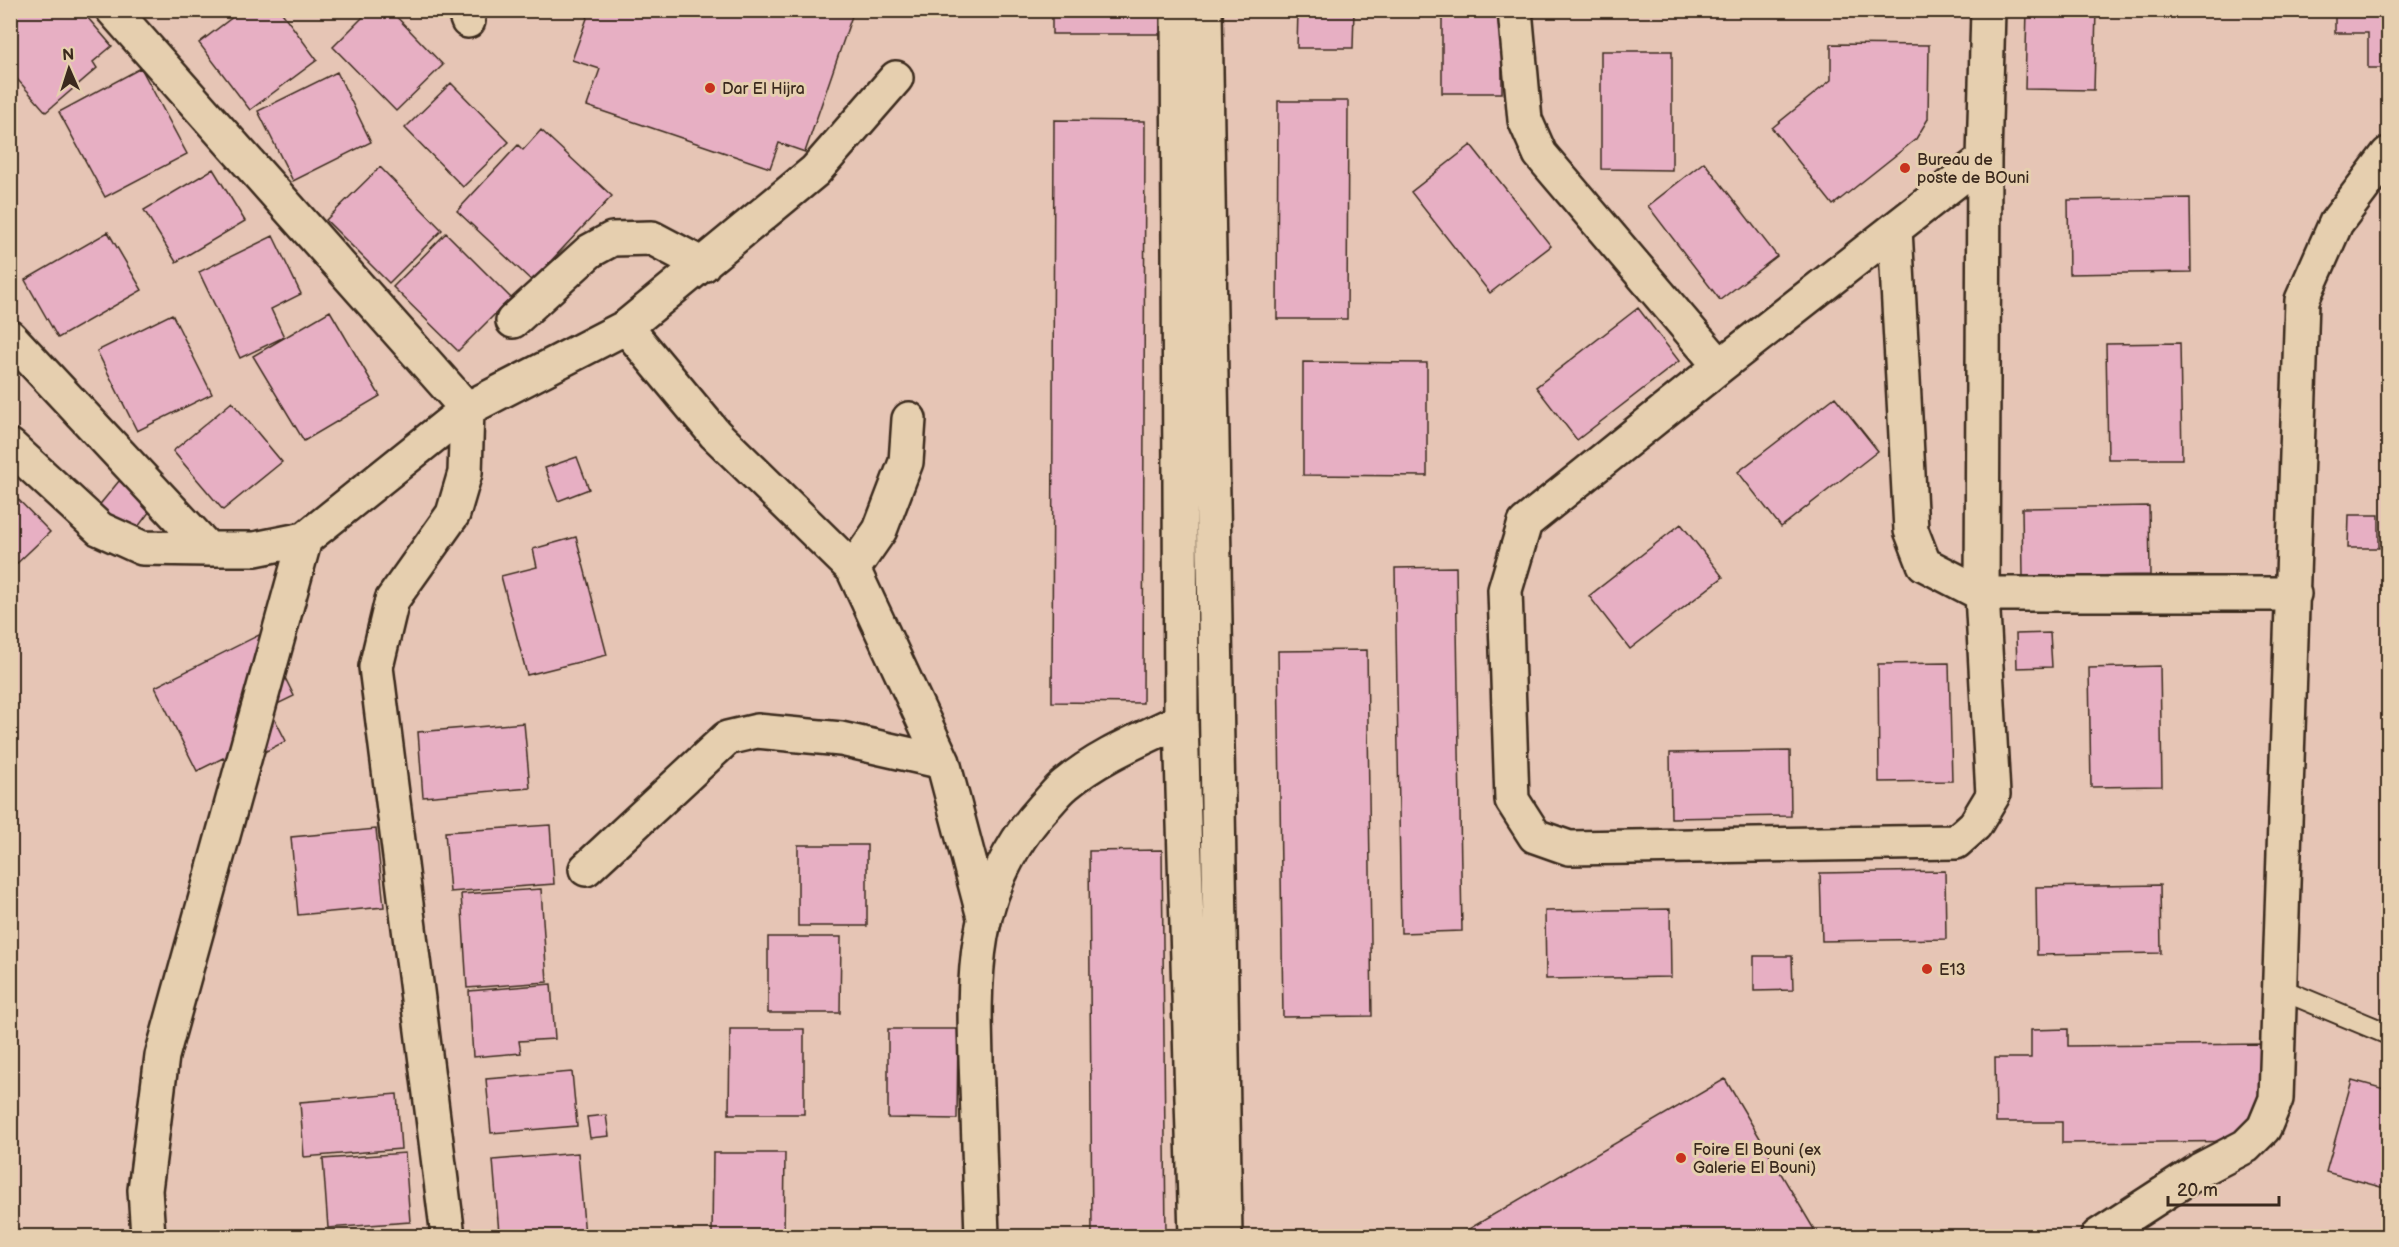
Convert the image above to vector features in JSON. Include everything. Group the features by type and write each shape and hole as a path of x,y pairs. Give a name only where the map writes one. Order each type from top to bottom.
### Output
{"street":[{"path":"113,10 467,409 465,473 453,514 392,600 376,667 448,1236"},
{"path":"1178,10 1181,720 1196,1236"},
{"path":"1205,10 1225,1236"},
{"path":"1515,10 1525,120 1540,154 1720,366"},
{"path":"1984,159 1720,366 1525,523 1504,590 1512,800 1535,836 1569,848 1956,842 1975,825 1993,795 1982,594 1984,159 1988,10"},
{"path":"10,446 100,529 142,548 255,549 305,539 467,409 626,327 815,171 896,78"},
{"path":"2098,1236 2200,1170 2246,1146 2264,1128 2276,1099 2302,300 2336,223 2388,154"},
{"path":"1895,229 1911,531 1924,564 1982,594 2294,594"},
{"path":"513,321 590,251 612,239 652,238 703,265"},
{"path":"626,327 715,434 854,569 943,762 984,917"},
{"path":"10,337 208,549"},
{"path":"854,569 879,530 906,462 909,419"},
{"path":"148,1236 145,1190 162,1056 305,539"},
{"path":"982,1236 974,996 977,952 984,917 1003,866 1028,825 1065,784 1112,754 1181,720"},
{"path":"586,869 727,738 756,731 841,739 943,762"}],"lane":[{"path":"2280,989 2388,1034"}],"building":[{"path":"14,10 81,10 112,46 93,62 97,68 46,112 10,71 10,14"},
{"path":"242,10 280,10 317,60 250,110 199,43"},
{"path":"370,10 390,10 443,65 396,111 333,47"},
{"name":"Dar El Hijra","path":"590,10 854,10 805,152 779,143 770,168 587,106 600,69 572,60"},
{"path":"1052,10 1161,10 1162,34 1052,34"},
{"path":"1298,10 1354,10 1353,48 1297,48"},
{"path":"1442,10 1502,10 1502,93 1442,93"},
{"path":"2027,10 2096,10 2094,90 2025,89"},
{"path":"2335,10 2388,10 2388,68 2368,68 2368,33 2335,33"},
{"path":"1831,44 1929,45 1928,119 1916,139 1833,205 1772,128 1831,80"},
{"path":"1601,51 1672,51 1672,170 1601,169"},
{"path":"141,68 187,154 105,197 59,112"},
{"path":"337,72 371,142 293,181 258,111"},
{"path":"451,83 509,142 463,187 405,128"},
{"path":"1278,101 1348,101 1347,319 1277,319"},
{"path":"1054,120 1145,121 1143,703 1052,702"},
{"path":"541,130 612,196 532,281 457,211 518,145 523,150"},
{"path":"1471,145 1551,246 1490,293 1411,192"},
{"path":"1704,162 1777,256 1720,300 1648,206"},
{"path":"380,167 442,230 389,283 326,220"},
{"path":"213,169 245,221 176,262 144,210"},
{"path":"2190,198 2191,272 2069,274 2068,200"},
{"path":"108,232 142,290 58,338 25,280"},
{"path":"446,233 511,298 458,351 393,287"},
{"path":"273,236 301,294 271,309 284,337 240,358 199,272"},
{"path":"1638,308 1679,361 1577,440 1536,387"},
{"path":"330,311 380,396 304,441 253,356"},
{"path":"172,314 212,394 137,431 97,351"},
{"path":"2180,343 2182,459 2108,459 2106,344"},
{"path":"1303,362 1427,363 1427,476 1303,475"},
{"path":"1835,397 1878,451 1781,527 1738,472"},
{"path":"232,402 282,462 223,510 173,451"},
{"path":"577,457 589,489 558,501 545,468"},
{"path":"119,481 153,507 132,535 97,508"},
{"path":"10,491 50,532 10,570"},
{"path":"2149,506 2150,575 2023,577 2022,508"},
{"path":"2349,515 2379,515 2379,548 2348,548"},
{"path":"1681,524 1723,577 1630,649 1589,596"},
{"path":"576,537 607,655 527,675 501,576 537,567 533,549"},
{"path":"1456,567 1462,931 1401,933 1395,568"},
{"path":"2384,630 2388,630 2388,687 2387,687"},
{"path":"263,633 294,696 269,708 286,741 229,770 223,758 197,771 155,687"},
{"path":"2050,633 2052,667 2017,668 2016,634"},
{"path":"1367,650 1372,1016 1283,1017 1278,651"},
{"path":"1949,663 1952,781 1879,782 1878,664"},
{"path":"2160,666 2162,786 2091,787 2089,668"},
{"path":"524,723 530,788 423,797 418,732"},
{"path":"1790,751 1791,816 1671,818 1670,753"},
{"path":"550,825 554,884 450,892 445,832"},
{"path":"376,829 384,907 298,915 291,837"},
{"path":"798,845 867,845 867,926 798,926"},
{"path":"1162,850 1166,1236 1092,1236 1089,851"},
{"path":"1945,871 1946,939 1822,941 1820,873"},
{"path":"2160,885 2161,953 2037,955 2036,887"},
{"path":"541,889 547,982 467,988 461,894"},
{"path":"1670,909 1671,977 1546,979 1545,911"},
{"path":"768,937 841,937 840,1013 768,1013"},
{"path":"1754,956 1792,956 1793,990 1754,991"},
{"path":"551,984 555,1039 519,1041 521,1053 473,1057 469,991"},
{"path":"730,1029 804,1029 804,1114 729,1114"},
{"path":"888,1029 958,1029 957,1119 888,1118"},
{"path":"2068,1029 2068,1046 2268,1044 2269,1141 2062,1143 2062,1122 1996,1122 1995,1058 2031,1058 2031,1030"},
{"path":"572,1072 577,1126 491,1133 486,1079"},
{"name":"Foire El Bouni (ex Galerie El Bouni)","path":"1725,1079 1818,1236 1457,1236"},
{"path":"2352,1080 2388,1090 2388,1189 2326,1172"},
{"path":"397,1094 401,1149 304,1157 300,1102"},
{"path":"606,1115 609,1136 590,1138 587,1117"},
{"path":"405,1153 410,1222 328,1228 323,1159"},
{"path":"578,1153 585,1236 502,1236 499,1233 493,1160"},
{"path":"713,1153 785,1153 784,1236 712,1236"}],"place":[{"name":"Dar El Hijra","path":"710,88"},
{"name":"Bureau de poste de BOuni","path":"1905,168"},
{"name":"E13","path":"1927,969"},
{"name":"Foire El Bouni (ex Galerie El Bouni)","path":"1681,1158"}]}
